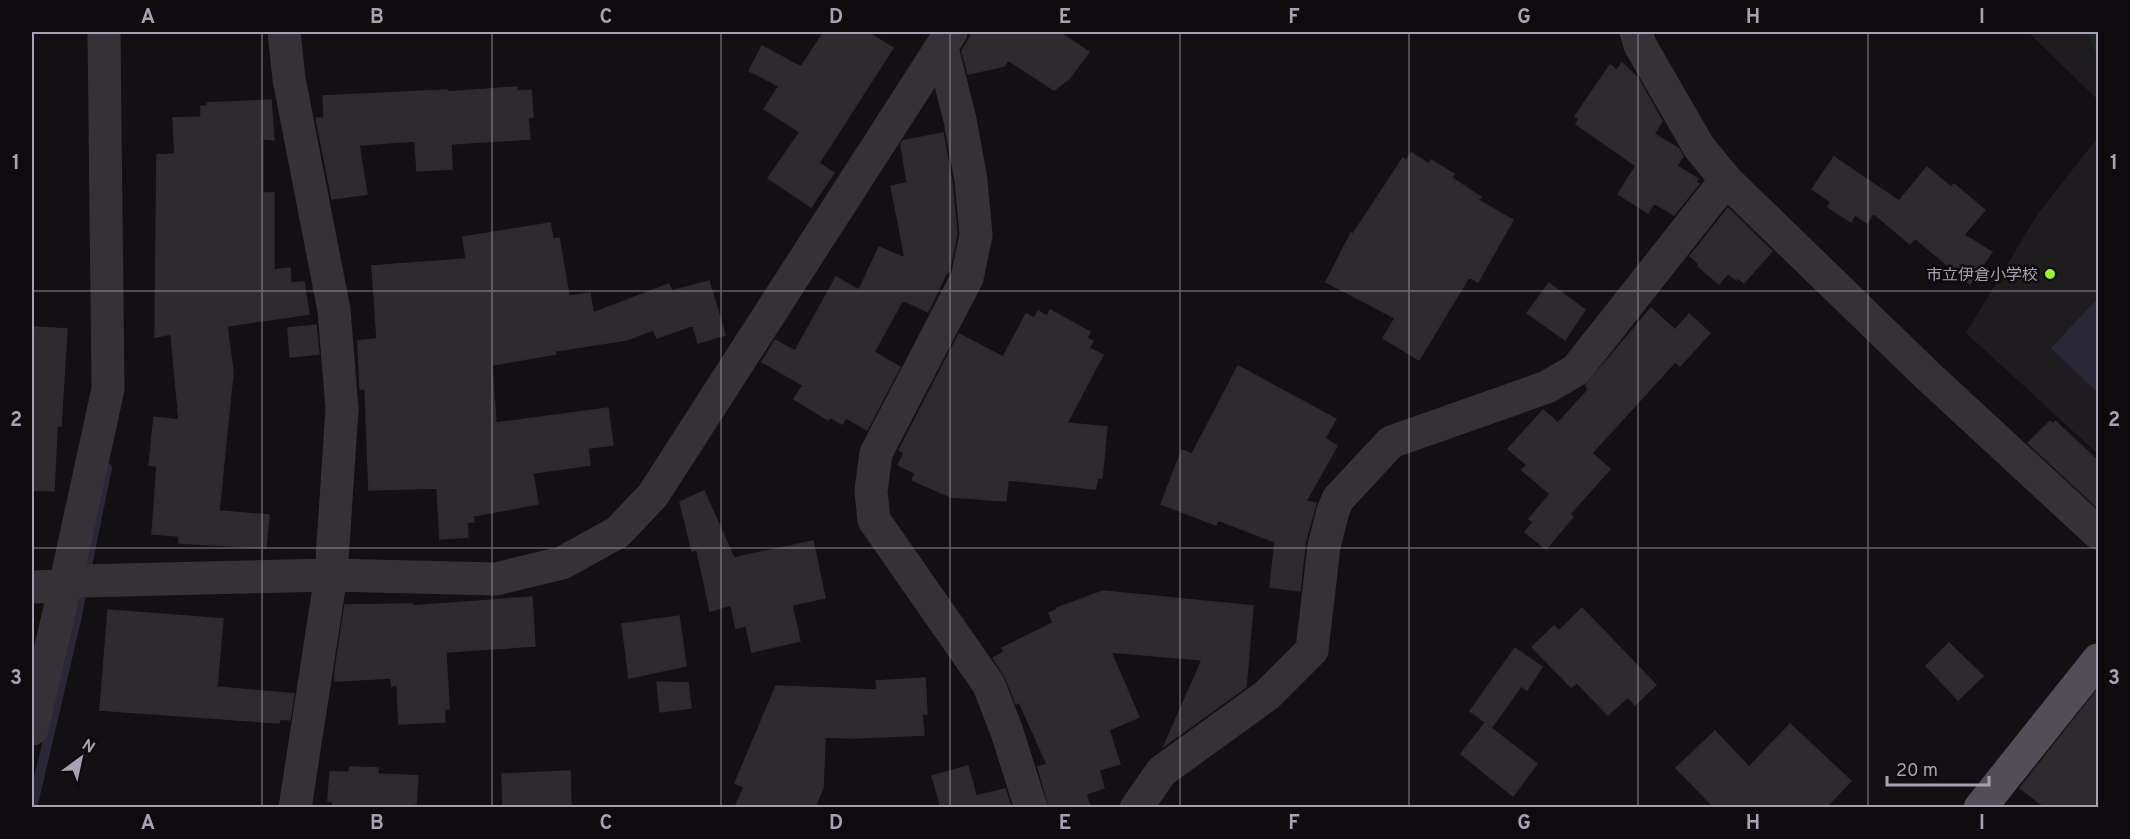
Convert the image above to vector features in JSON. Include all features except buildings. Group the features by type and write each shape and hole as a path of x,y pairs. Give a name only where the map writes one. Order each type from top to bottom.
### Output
{"main road":[{"path":"1980,807 2098,660"}],"street":[{"path":"32,729 86,583 108,389 104,32"},
{"path":"284,32 289,78 334,310 342,409 331,575 295,807"},
{"path":"1636,32 1640,45 1699,147 1726,180 1927,375 2098,533"},
{"path":"32,587 86,583 331,575 496,579 562,563 618,532 653,495 947,40"},
{"path":"947,40 970,180 976,235 968,278 876,453 871,491 874,520 989,685 1031,807"},
{"path":"1136,807 1162,771 1267,695 1312,650 1324,546 1333,511 1338,499 1369,465 1391,442 1547,387 1576,370 1726,180"}],"shaded area":[{"path":"2028,32 2098,32 2098,100"},
{"path":"2087,32 2098,32 2098,60"},
{"name":"市立伊倉小学校","path":"2098,137 2098,454 1966,333 2037,215"},
{"path":"2098,298 2098,393 2051,348"}],"waterway":[{"path":"32,808 76,620 107,468"}],"place":[{"name":"市立伊倉小学校","path":"2050,274"}]}
